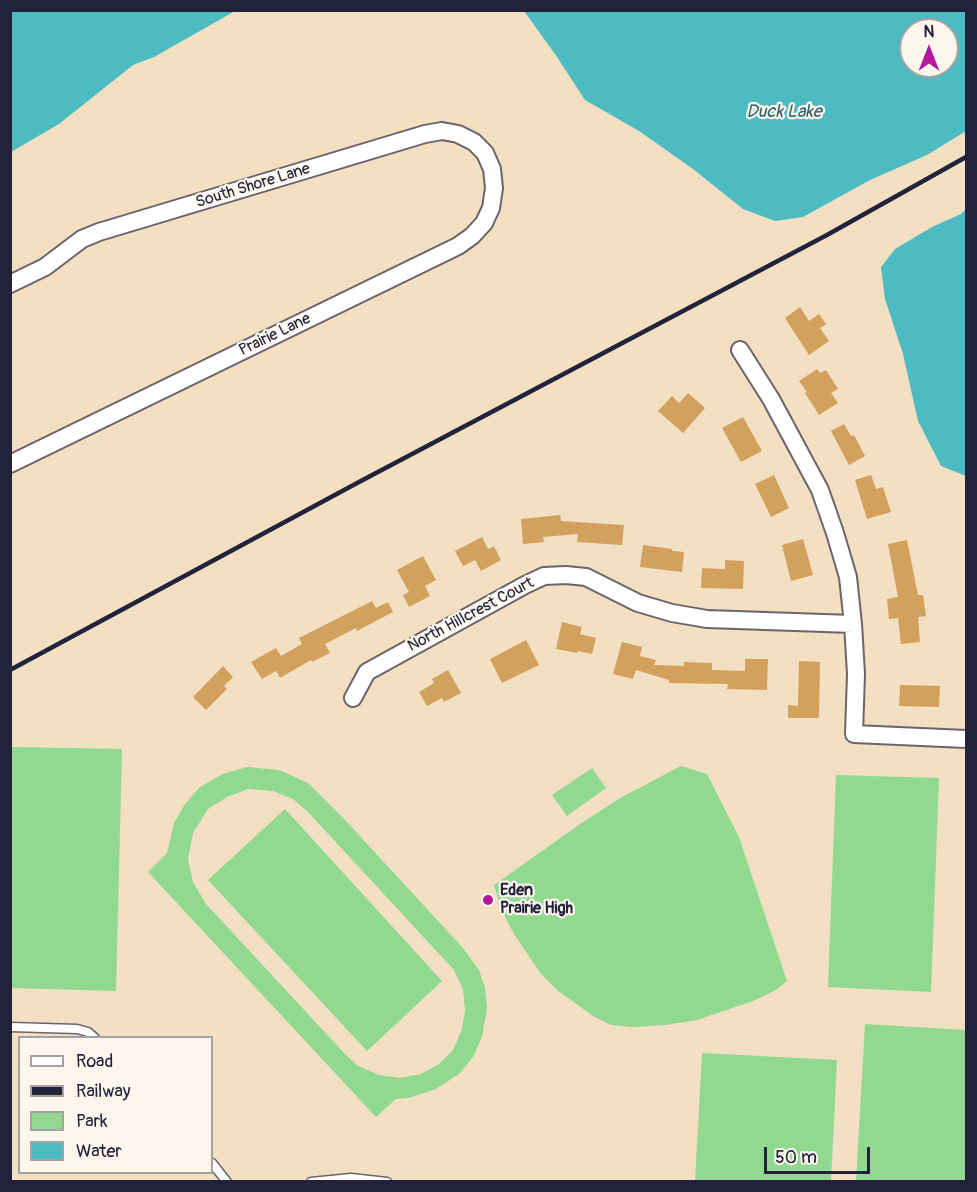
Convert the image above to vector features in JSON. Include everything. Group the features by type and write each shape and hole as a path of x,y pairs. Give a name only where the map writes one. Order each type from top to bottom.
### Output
{"street":[{"name":"South Shore Lane","path":"10,284 45,267 82,239 99,232 425,134 442,131 458,134 474,142 485,153 492,169"},
{"name":"Prairie Lane","path":"10,464 458,246 484,223 491,208 494,188 492,169"},
{"path":"740,350 771,399 820,490 835,533 848,577 853,624 856,674 854,734 966,738"},
{"name":"North Hillcrest Court","path":"353,698 367,672 544,576 586,577 638,603 672,613 707,619 853,624"}],"lane":[{"path":"10,1027 77,1029 93,1036"},
{"path":"213,1164 227,1182"},
{"path":"310,1182 351,1178 387,1182"}],"green space":[{"path":"11,747 122,749 116,991 11,988"},
{"path":"681,766 707,774 739,837 787,981 776,990 753,1001 697,1020 634,1027 611,1025 593,1016 557,990 541,974 514,934 502,911 494,885 622,797"},
{"path":"247,767 279,770 308,783 463,948 479,970 485,988 487,1009 482,1037 473,1057 459,1074 436,1089 409,1098 396,1099 376,1117 148,872 167,853 174,823 185,804 200,787 223,774","holes":["248,789 273,791 293,799 307,811 454,970 463,989 465,1011 462,1029 453,1050 439,1064 421,1074 399,1078 379,1075 358,1066 206,904 193,882 188,859 193,833 208,809 227,797"]},
{"path":"592,768 606,788 567,816 552,795"},
{"path":"836,775 939,778 931,992 828,987"},
{"path":"285,809 442,981 367,1051 208,880"},
{"path":"865,1024 966,1030 966,1181 856,1181"},
{"path":"702,1053 837,1060 831,1181 695,1181"}],"water":[{"path":"11,10 235,11 154,57 133,65 59,124 11,152"},
{"name":"Duck Lake","path":"524,11 966,11 966,131 927,155 870,180 803,217 775,221 743,209 693,169 639,131 585,100"},
{"path":"966,209 966,476 941,466 918,421 903,354 885,299 881,267 895,249 932,227 961,214"}],"building":[{"path":"800,307 809,321 819,314 826,324 820,328 829,341 809,355 785,318"},
{"path":"817,369 820,373 826,370 838,389 831,393 838,403 819,415 799,381"},
{"path":"688,393 705,408 683,433 658,411 672,396 679,403"},
{"path":"743,417 762,451 741,462 722,428"},
{"path":"844,424 851,436 854,435 865,456 849,465 831,431"},
{"path":"774,475 789,508 771,517 755,484"},
{"path":"871,475 876,489 883,487 891,512 867,519 855,480"},
{"path":"560,515 561,521 624,525 622,545 577,542 578,534 543,537 544,542 523,544 521,519"},
{"path":"482,537 488,549 494,546 501,560 481,571 475,560 463,566 455,551"},
{"path":"803,539 813,575 791,581 782,545"},
{"path":"907,540 918,595 923,595 926,616 918,617 920,642 901,644 898,618 889,619 887,599 898,597 888,544"},
{"path":"643,545 684,552 682,572 640,567"},
{"path":"423,556 436,580 425,586 430,596 409,607 403,595 409,592 397,570"},
{"path":"725,560 744,561 743,589 701,588 702,568 725,569"},
{"path":"372,601 376,608 388,602 393,612 357,631 356,628 325,644 330,653 312,662 311,660 280,678 276,671 262,679 251,662 276,648 281,656 302,644 299,638"},
{"path":"562,622 582,627 580,634 596,638 592,654 556,649"},
{"path":"526,640 539,665 502,683 490,659"},
{"path":"622,642 642,647 640,656 656,660 654,665 684,666 684,662 712,663 712,670 745,671 745,659 768,659 767,690 727,689 728,684 669,683 669,680 636,670 633,679 613,674"},
{"path":"799,661 820,662 819,718 788,718 788,705 798,706"},
{"path":"223,666 233,677 224,686 227,689 206,710 193,697"},
{"path":"448,670 461,693 444,702 442,698 427,706 419,692 434,683 432,679"},
{"path":"900,685 940,686 939,707 899,706"}],"railway":[{"path":"10,670 359,482 827,235 966,157"}],"place":[{"name":"Eden Prairie High","path":"488,900"}]}
